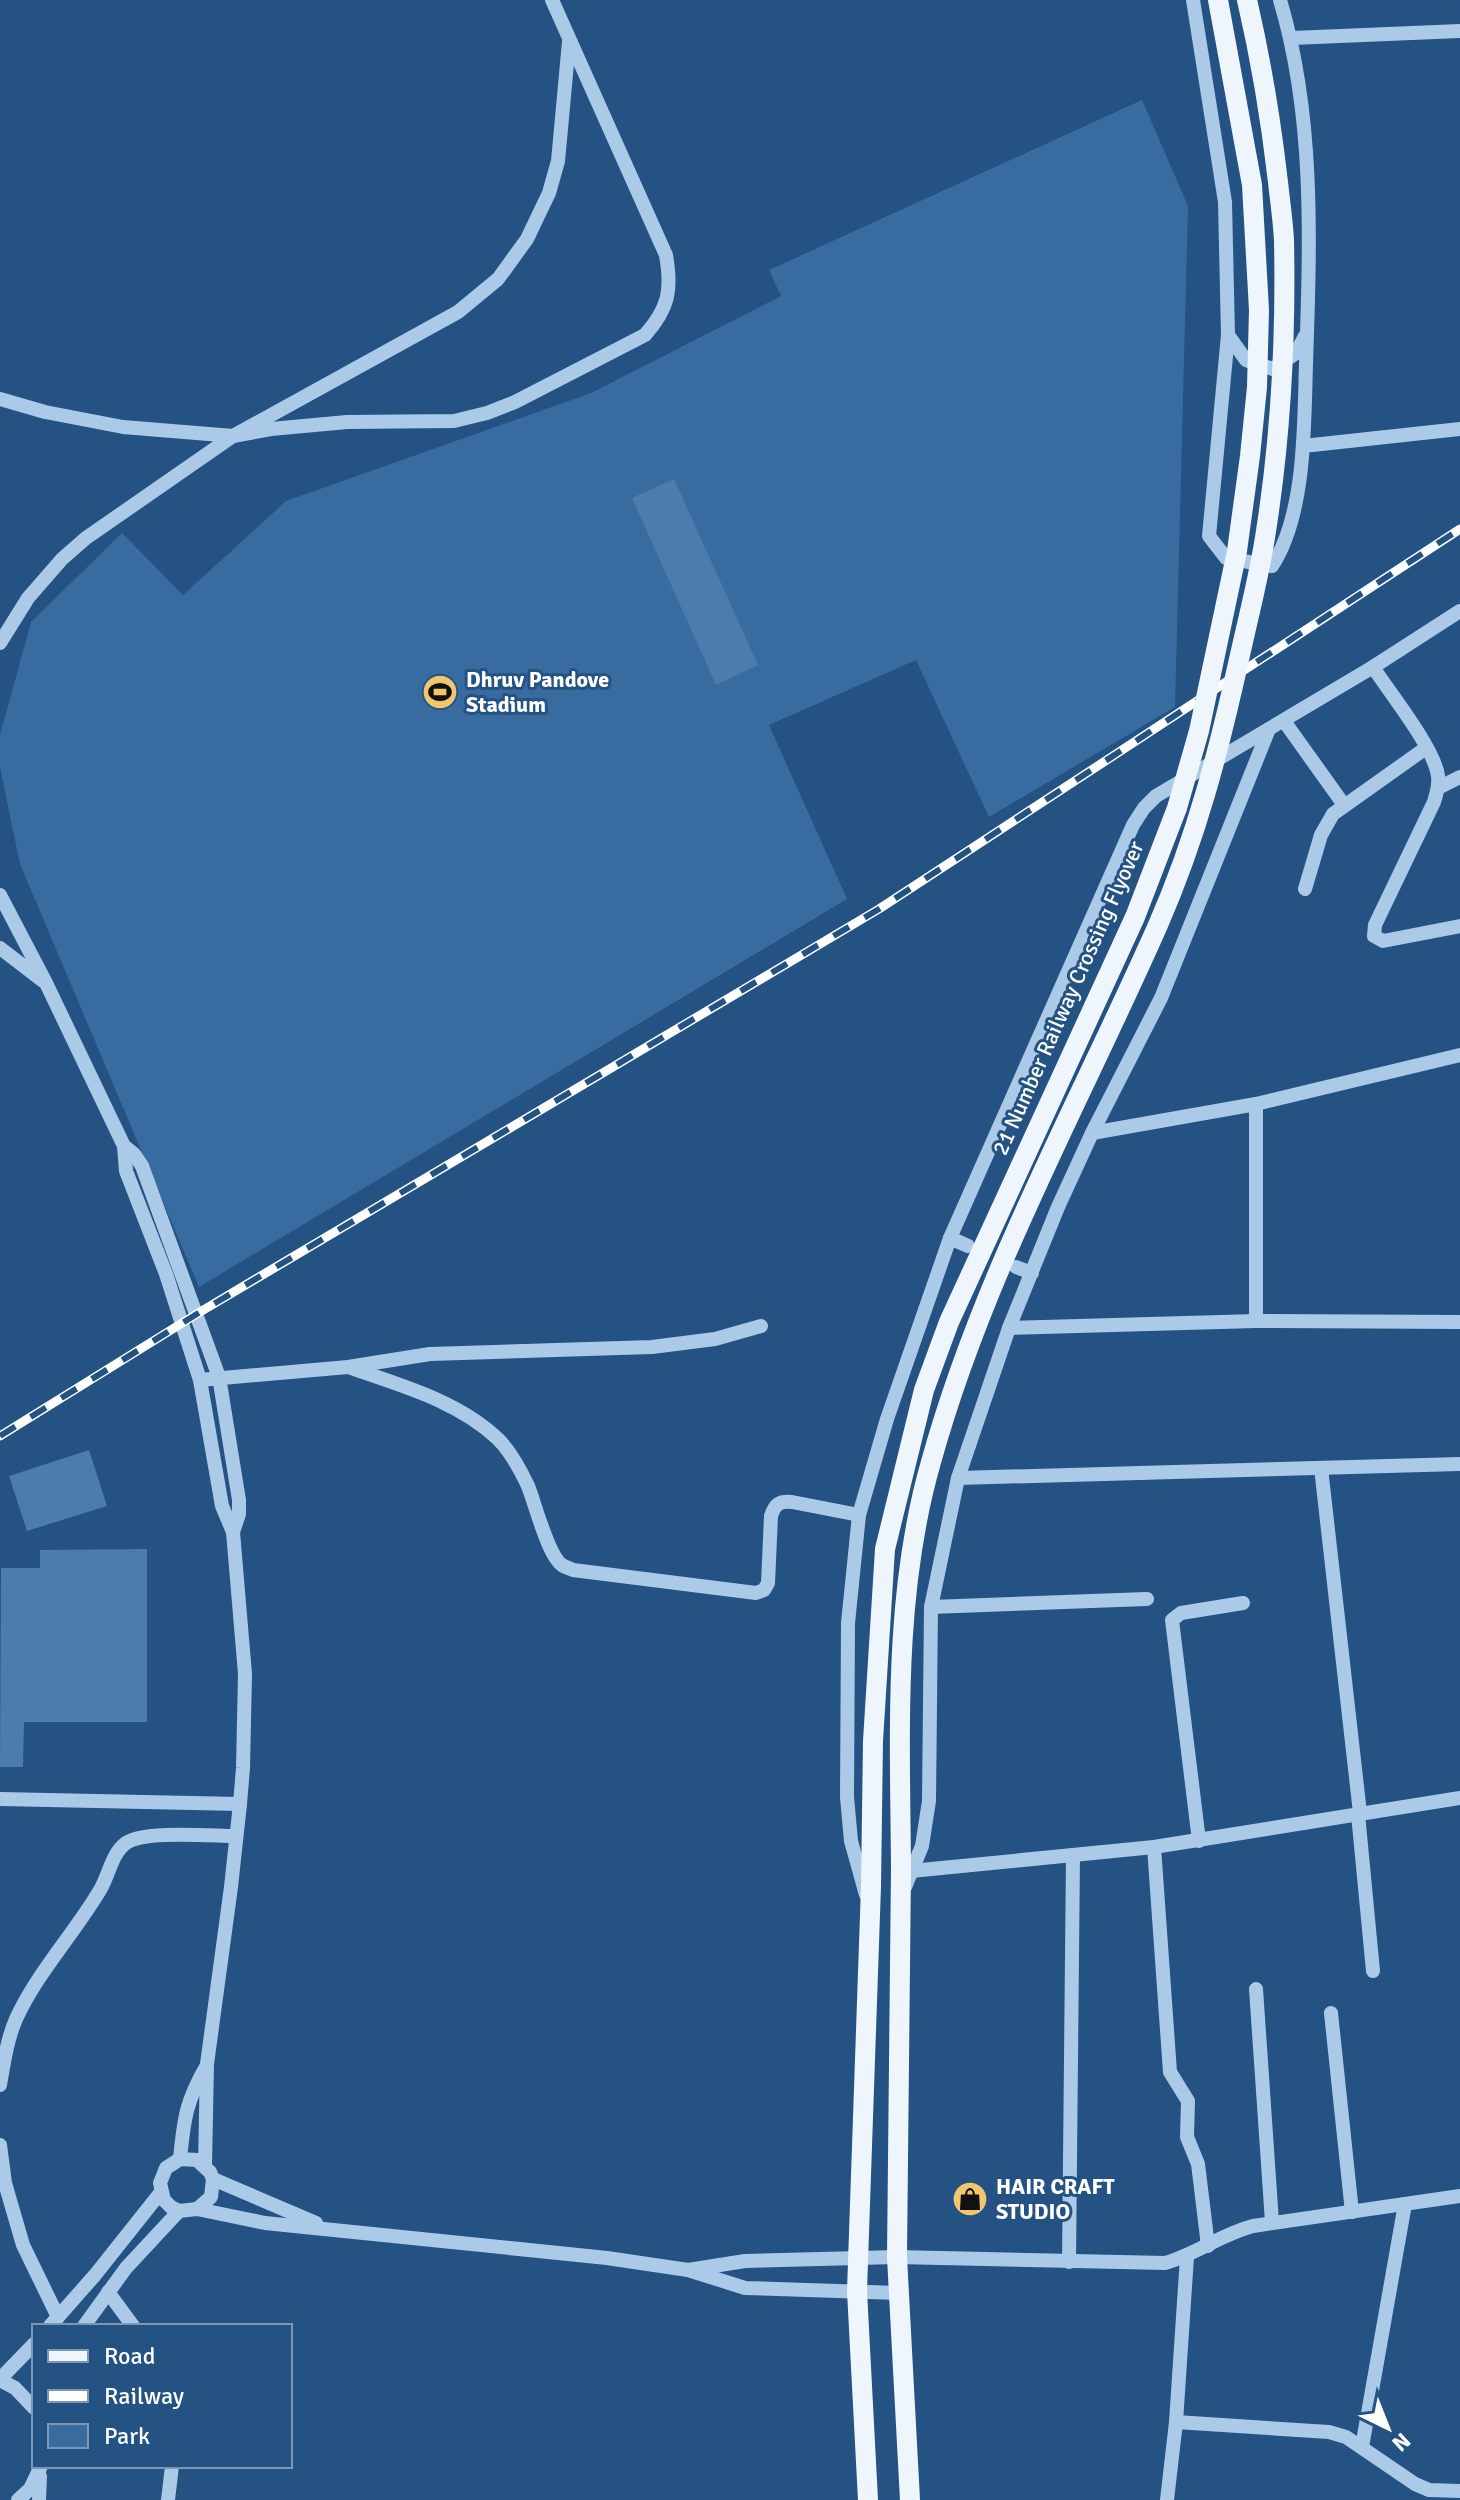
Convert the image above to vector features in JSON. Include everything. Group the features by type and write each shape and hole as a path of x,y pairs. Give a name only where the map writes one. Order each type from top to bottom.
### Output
{"main road":[{"name":"21 Number Railway Crossing Flyover","path":"868,2500 857,2259 871,1886 873,1741 885,1549 924,1390 949,1322 1135,917 1177,808 1199,731 1237,551 1257,387 1259,310 1252,185 1218,0"},
{"path":"910,2500 897,2257 900,1898 906,1870 900,1696 903,1623 912,1549 929,1466 953,1389 997,1274 1159,922 1188,851 1224,728 1265,536 1280,419 1283,356 1284,236 1272,128 1247,0"}],"street":[{"path":"0,399 45,412 123,427 233,436 347,422 454,421 487,413 551,385 645,335 668,300 666,255 552,0"},
{"path":"1193,0 1225,202 1228,335 1209,536 1226,558 1272,566 1282,550 1291,520 1303,446 1309,270 1308,185 1301,109 1292,38 1280,0"},
{"path":"1292,38 1460,31"},
{"path":"0,643 28,598 62,559 86,538 233,436 458,312 498,279 527,239 549,193 558,161 569,37"},
{"path":"1228,335 1246,360 1273,369 1296,353 1307,332"},
{"path":"1303,446 1460,429"},
{"path":"870,1910 851,1841 847,1797 848,1623 859,1515 887,1419 950,1238 1133,825 1156,796 1373,667 1460,611"},
{"path":"1373,667 1426,748 1437,773 1438,788 1375,925 1374,936 1383,941 1460,926"},
{"path":"1284,721 1344,805"},
{"path":"906,1870 922,1846 929,1801 931,1607 958,1478 1009,1328 1092,1133 1161,998 1269,729"},
{"path":"1305,889 1321,835 1333,814 1426,748"},
{"path":"1438,788 1460,777"},
{"path":"0,895 124,1146 126,1171 166,1274 200,1380 222,1506 233,1532 245,1674 243,1768 231,1887 207,2064 205,2165 213,2179 211,2197 197,2209"},
{"path":"0,948 46,983"},
{"path":"1092,1133 1256,1104 1460,1055"},
{"path":"1256,1104 1256,1321"},
{"path":"124,1146 142,1166 219,1377 239,1500 239,1514 233,1532"},
{"path":"950,1238 968,1246"},
{"path":"1016,1267 1032,1273"},
{"path":"1009,1328 1256,1321 1460,1322"},
{"path":"200,1380 348,1367 430,1354 652,1347 715,1339 761,1326"},
{"path":"348,1367 431,1397 498,1439 515,1460 528,1486 553,1554 560,1564 573,1570 756,1593 764,1590 768,1583 771,1516 774,1507 781,1501 859,1515"},
{"path":"958,1478 1460,1464"},
{"path":"1321,1468 1360,1813 1373,1971"},
{"path":"931,1607 1147,1599"},
{"path":"1199,1841 1172,1620 1181,1613 1243,1603"},
{"path":"906,1870 1154,1847 1460,1798"},
{"path":"0,1799 240,1804"},
{"path":"0,2085 16,2020 99,1891 125,1843 137,1837 152,1836 236,1836"},
{"path":"1154,1847 1170,2072 1188,2101 1187,2137 1198,2164 1208,2246"},
{"path":"1069,2262 1073,1855"},
{"path":"1256,1989 1272,2222"},
{"path":"1331,2013 1352,2212"},
{"path":"180,2159 184,2114 207,2064"},
{"path":"0,2145 5,2183 23,2245 54,2322 161,2192"},
{"path":"205,2165 189,2158 180,2159 166,2168 160,2183 161,2192 171,2207 179,2211 197,2209 265,2223 607,2258 688,2270 745,2288 898,2293"},
{"path":"213,2179 328,2228"},
{"path":"688,2270 745,2261 897,2257 1147,2265 1187,2257 1239,2230 1272,2222 1460,2196"},
{"path":"1362,2447 1405,2204"},
{"path":"85,2324 126,2268 179,2211"},
{"path":"1167,2500 1176,2422 1187,2257"},
{"path":"108,2292 132,2324"},
{"path":"32,2346 0,2379 15,2388 32,2406"},
{"path":"1176,2422 1329,2432 1346,2437 1415,2484 1429,2490 1460,2491"},
{"path":"168,2500 172,2468"},
{"path":"18,2500 30,2489 41,2469"},
{"path":"39,2500 41,2469"},
{"path":"1412,2500 1415,2484"}],"green space":[{"path":"1142,100 1188,206 1175,707 989,817 916,660 769,725 847,899 199,1287 20,864 0,767 0,735 31,622 122,533 183,595 286,501 591,393 781,296 769,270"}],"building":[{"path":"674,479 758,665 716,685 632,498"},
{"path":"89,1450 107,1506 27,1531 9,1476"},
{"path":"147,1549 147,1722 24,1722 23,1767 0,1767 1,1568 40,1568 40,1550"}],"railway":[{"path":"0,1436 200,1312 879,909 1460,529"}],"place":[{"name":"Dhruv Pandove Stadium","path":"440,692"},
{"name":"HAIR CRAFT STUDIO","path":"970,2199"}]}
